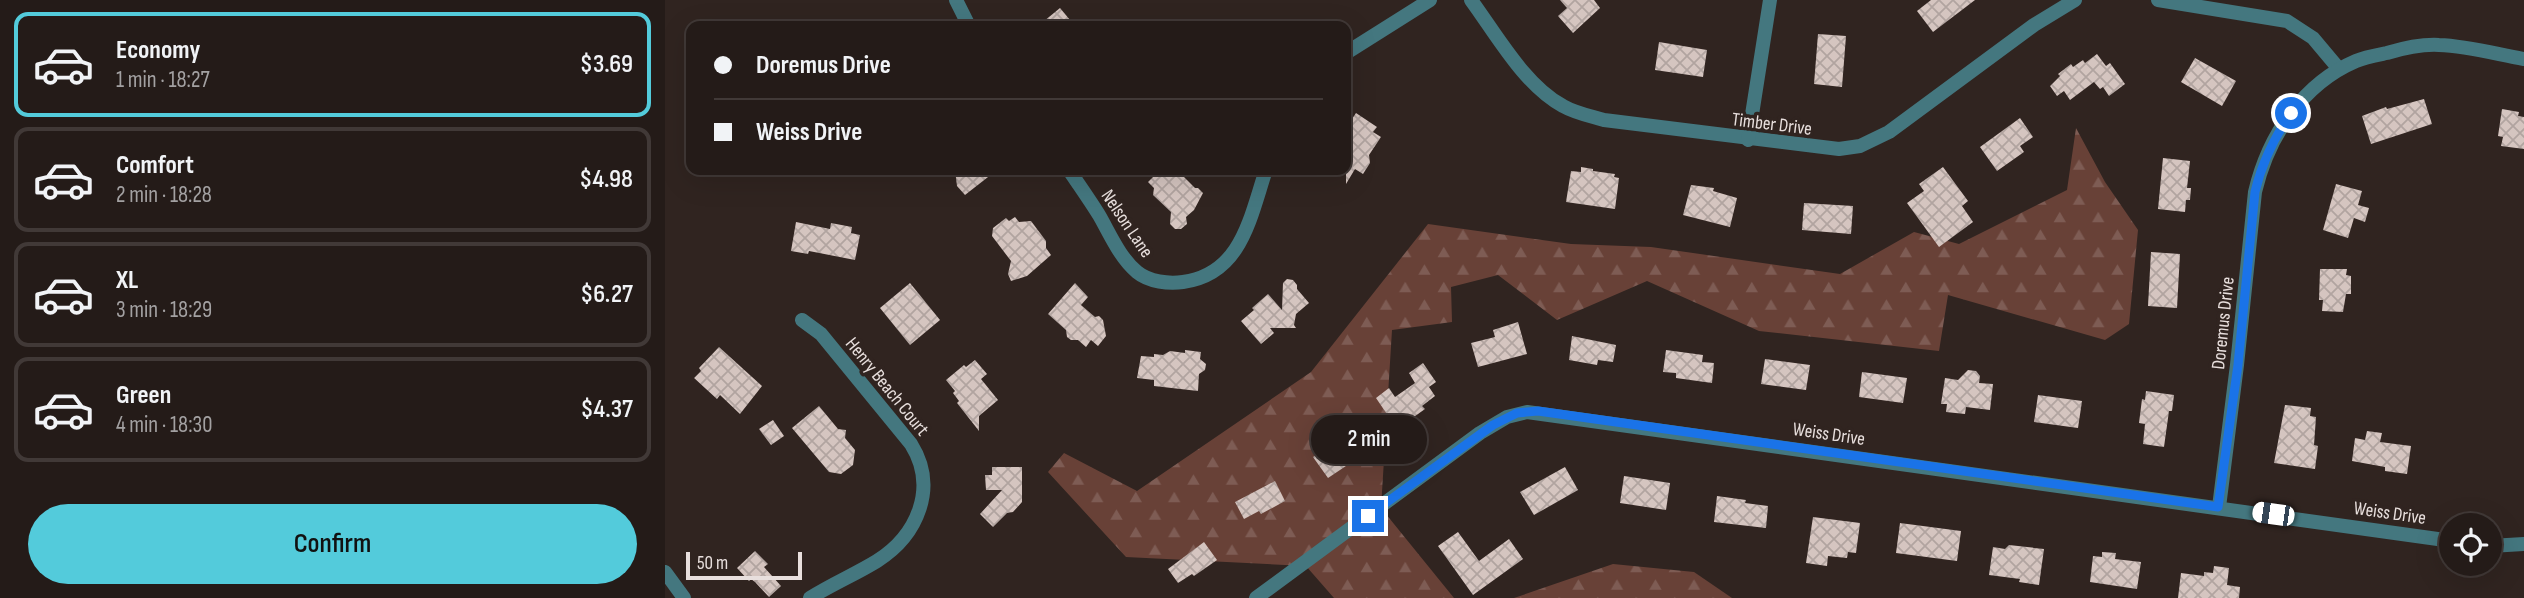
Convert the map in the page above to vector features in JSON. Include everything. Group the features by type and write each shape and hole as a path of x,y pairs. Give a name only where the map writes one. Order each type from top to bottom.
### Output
{"street":[{"path":"956,0 966,21"},
{"path":"1351,50 1430,0"},
{"name":"Timber Drive","path":"1471,0 1529,78 1561,105 1604,120 1829,149 1870,142 1905,121 2034,25 2075,0"},
{"path":"1748,139 1770,0"},
{"path":"2158,0 2287,21 2313,38 2339,69"},
{"name":"Doremus Drive","path":"2218,507 2238,365 2255,192 2261,166 2275,136 2291,113 2322,82 2339,69 2358,60 2420,46 2441,45 2524,59"},
{"name":"Nelson Lane","path":"1072,175 1121,253 1138,273 1157,281 1178,283 1209,274 1233,255 1244,237 1264,175"},
{"name":"Henry Beach Court","path":"802,320 821,334 911,444 921,463 925,483 919,514 901,540 877,561 810,598"},
{"name":"Weiss Drive","path":"1256,598 1480,433 1507,417 1527,412 2439,539"},
{"path":"2502,545 2524,544"},
{"path":"665,572 684,598"}],"green space":[{"path":"2076,128 2105,182 2138,230 2129,324 2105,340 1948,295 1939,351 1759,331 1647,281 1557,320 1498,275 1451,287 1452,322 1392,330 1381,508 1454,598 1334,598 1306,566 1126,557 1048,472 1064,453 1137,491 1311,372 1428,224 1571,244 1651,247 1840,274 1914,232 1959,244 2067,190"},
{"path":"1613,564 1694,572 1732,598 1514,598"}],"building":[{"path":"1560,0 1594,0 1600,8 1573,33 1558,16 1567,8"},
{"path":"1931,0 1975,0 1933,32 1917,11"},
{"path":"1060,8 1071,21 1044,21"},
{"path":"1818,34 1846,36 1842,87 1814,84"},
{"path":"1659,42 1707,50 1703,77 1655,70"},
{"path":"2097,54 2106,66 2110,63 2125,84 2109,96 2103,87 2100,89 2094,82 2070,100 2064,91 2057,96 2050,86 2060,76 2058,74 2071,64 2073,67 2083,60 2085,63"},
{"path":"2195,58 2236,81 2222,106 2181,82"},
{"path":"2424,99 2432,124 2371,144 2362,116 2386,107 2387,109"},
{"path":"2502,109 2519,112 2518,116 2524,117 2524,149 2501,146 2503,137 2498,136"},
{"path":"1356,113 1377,127 1373,132 1381,137 1369,155 1370,163 1363,174 1355,169 1346,184 1346,175 1351,175 1352,119"},
{"path":"2020,118 2033,137 2020,146 2024,152 1997,171 1980,147"},
{"path":"2163,158 2190,161 2187,188 2191,188 2190,200 2186,200 2185,212 2158,209"},
{"path":"1581,167 1615,174 1614,177 1619,178 1615,209 1566,202 1571,171 1581,172"},
{"path":"1943,167 1968,201 1962,206 1973,222 1939,247 1907,203 1924,191 1919,184"},
{"path":"956,175 991,175 965,195 957,186"},
{"path":"1155,175 1182,175 1203,193 1194,210 1186,217 1187,224 1181,229 1175,229 1170,224 1171,212 1153,195 1154,188 1148,182"},
{"path":"2336,184 2362,191 2358,205 2369,208 2365,222 2354,218 2348,238 2323,230"},
{"path":"1691,185 1714,188 1713,191 1737,198 1730,227 1683,215"},
{"path":"1804,203 1853,206 1851,234 1802,230"},
{"path":"1015,217 1019,222 1031,221 1046,241 1046,248 1051,255 1027,276 1011,281 1008,274 1011,261 992,236 993,228 1006,218 1009,221"},
{"path":"796,222 830,229 831,223 852,227 851,233 860,235 855,260 809,251 808,254 791,251"},
{"path":"2151,252 2180,254 2177,308 2148,306"},
{"path":"2320,269 2347,269 2346,275 2351,276 2351,294 2346,294 2343,312 2322,311 2323,300 2319,300"},
{"path":"1287,279 1293,280 1309,303 1296,314 1296,328 1270,328 1274,333 1261,344 1241,321 1268,294 1282,310 1283,283"},
{"path":"910,283 940,320 910,345 880,308"},
{"path":"1075,283 1088,297 1081,305 1103,320 1106,336 1098,346 1091,340 1086,347 1078,340 1071,340 1067,337 1066,330 1048,314"},
{"path":"1518,322 1527,354 1478,367 1471,343 1495,337 1493,330"},
{"path":"1572,336 1616,345 1613,362 1598,360 1597,365 1569,360"},
{"path":"719,347 762,386 740,414 720,395 717,399 694,378 701,371 699,368"},
{"path":"1185,350 1201,352 1200,359 1206,364 1205,370 1199,374 1198,391 1154,386 1154,380 1137,378 1141,356 1154,357 1154,354 1163,355 1170,351 1185,353"},
{"path":"1666,350 1703,355 1702,362 1714,363 1712,383 1676,378 1676,373 1663,372"},
{"path":"1765,359 1810,365 1806,390 1761,384"},
{"path":"975,360 987,374 981,379 998,400 979,416 979,431 957,403 959,401 953,393 955,391 946,380 964,365 966,367"},
{"path":"1423,363 1436,382 1429,387 1435,396 1422,406 1425,409 1397,429 1376,398 1389,388 1395,397 1415,383 1409,373"},
{"path":"1968,370 1976,371 1980,376 1979,383 1993,384 1990,410 1966,407 1965,414 1946,412 1947,404 1941,404 1945,378 1958,380"},
{"path":"1862,372 1907,378 1903,403 1859,397"},
{"path":"2146,391 2174,395 2164,447 2143,444 2145,424 2139,423 2142,399 2145,400"},
{"path":"2038,395 2082,401 2078,428 2034,422"},
{"path":"2285,405 2311,408 2310,416 2316,417 2314,445 2318,446 2315,469 2274,463"},
{"path":"819,406 838,429 846,430 845,438 855,450 853,465 841,474 829,472 792,428"},
{"path":"773,420 784,436 771,445 759,429"},
{"path":"1355,428 1370,450 1328,478 1313,457 1329,446 1325,440 1335,433 1339,439"},
{"path":"2367,431 2382,433 2380,442 2411,446 2407,474 2385,471 2385,467 2352,461 2355,438 2365,440"},
{"path":"992,467 1022,467 1022,502 993,527 980,514 1002,490 986,490 985,475 992,475"},
{"path":"1565,467 1578,490 1534,515 1520,492"},
{"path":"1624,476 1670,483 1666,510 1620,503"},
{"path":"1275,481 1285,501 1261,514 1259,511 1244,519 1235,502"},
{"path":"1717,496 1768,506 1766,528 1714,522"},
{"path":"1813,517 1860,523 1856,553 1848,552 1847,558 1828,556 1827,566 1806,563"},
{"path":"1900,523 1961,531 1957,561 1896,553"},
{"path":"1458,532 1479,561 1509,539 1523,559 1473,595 1438,546"},
{"path":"1204,542 1217,560 1178,583 1168,569"},
{"path":"2009,545 2044,549 2039,585 2019,582 2020,579 1989,575 1993,547 2005,549"},
{"path":"755,551 768,564 764,567 781,586 769,597 737,568"},
{"path":"2102,552 2116,553 2115,559 2141,562 2137,589 2090,582 2093,556 2102,557"},
{"path":"2214,566 2229,568 2227,585 2240,587 2239,598 2178,598 2181,573 2204,576 2204,572 2213,573"}],"route":[{"path":"1368,516 1480,433 1517,413 1538,411 2218,507 2238,365 2255,192 2261,166 2275,136 2291,113"}]}
